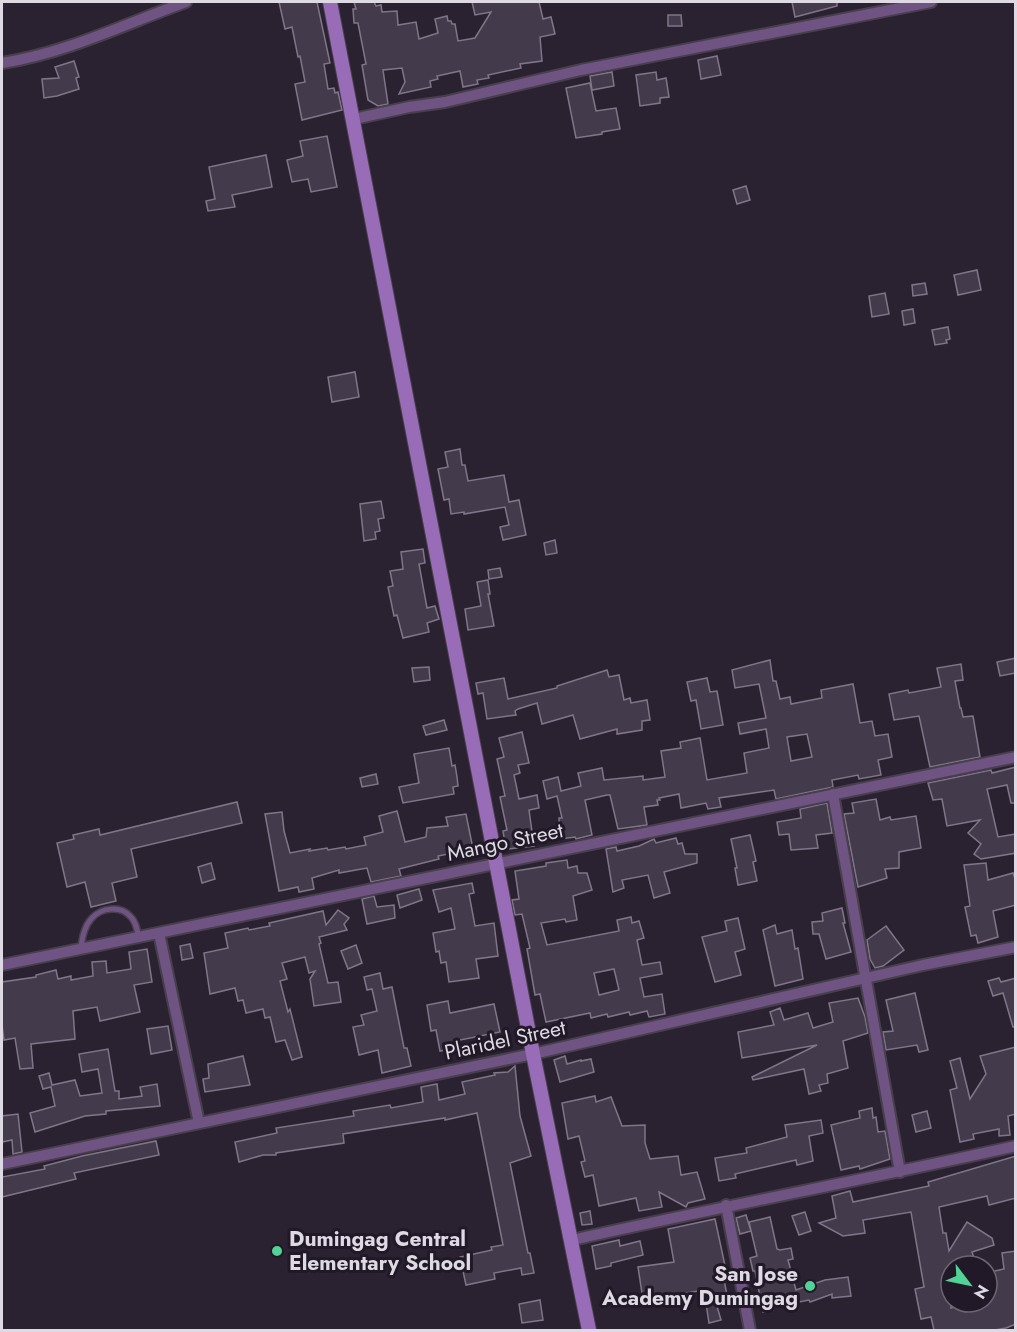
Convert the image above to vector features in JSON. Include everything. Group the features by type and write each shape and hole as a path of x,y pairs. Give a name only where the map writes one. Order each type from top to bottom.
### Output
{"main road":[{"path":"330,2 533,1054 589,1330"}],"street":[{"path":"2,63 64,49 186,2"},
{"path":"354,119 445,102 581,70 931,2"},
{"name":"Mango Street","path":"2,965 1016,757"},
{"path":"833,794 900,1172"},
{"path":"159,933 199,1123"},
{"name":"Plaridel Street","path":"2,1164 533,1054 923,965 1016,947"},
{"path":"572,1239 1016,1146"},
{"path":"726,1205 750,1330"}],"lane":[{"path":"81,948 83,933 92,917 108,909 121,910 130,915 139,938"}],"building":[{"path":"279,2 317,2 330,63 324,64 328,89 334,88 335,93 338,92 342,110 302,120 295,84 305,82 300,56 298,57 292,27 285,29"},
{"path":"354,2 374,2 376,6 381,5 382,12 397,11 398,25 416,22 419,39 438,33 435,19 447,16 448,21 455,24 458,41 475,38 491,12 475,15 472,2 539,2 543,19 551,17 555,34 540,37 542,61 520,64 521,68 488,75 489,78 477,80 478,84 463,87 460,71 437,76 438,79 430,81 431,87 399,94 405,82 402,68 383,70 388,104 378,106 368,100 362,65 366,64 358,23 354,23 353,9 356,9"},
{"path":"792,2 837,2 837,6 795,17"},
{"path":"668,15 681,15 682,26 668,26"},
{"path":"717,56 721,75 701,79 698,60"},
{"path":"74,61 79,77 76,78 79,89 44,98 42,79 59,78 55,67"},
{"path":"612,72 614,86 592,90 590,76"},
{"path":"656,72 657,80 666,78 669,97 660,98 660,103 640,106 636,75"},
{"path":"590,83 596,111 616,108 620,129 576,138 566,88"},
{"path":"327,136 337,187 311,192 308,179 292,182 287,160 303,156 300,141"},
{"path":"266,155 272,187 232,195 235,207 208,211 206,201 215,199 209,167"},
{"path":"746,186 750,200 737,204 733,190"},
{"path":"977,270 981,290 958,295 954,275"},
{"path":"925,283 927,294 913,296 912,285"},
{"path":"885,293 889,314 872,317 869,296"},
{"path":"913,309 915,323 904,325 902,311"},
{"path":"948,327 950,339 946,340 947,343 935,345 932,330"},
{"path":"355,372 359,397 332,402 328,377"},
{"path":"460,449 462,465 465,465 468,481 504,475 509,502 519,500 526,535 503,540 500,527 509,525 505,507 451,514 449,499 444,500 438,469 448,467 445,452"},
{"path":"381,501 384,518 378,519 380,531 375,532 376,539 364,541 360,504"},
{"path":"555,540 557,553 546,555 544,543"},
{"path":"423,549 425,563 419,564 427,608 435,606 439,619 427,623 429,632 403,638 397,615 394,616 388,587 393,586 390,571 403,569 401,552"},
{"path":"500,568 502,577 489,579 488,570"},
{"path":"488,580 490,594 488,594 494,626 468,630 465,609 481,606 477,582"},
{"path":"1016,658 1016,673 1000,676 997,662"},
{"path":"770,660 773,681 776,681 780,699 790,697 791,704 822,698 821,690 853,684 860,723 872,721 875,736 888,734 892,757 878,760 881,775 859,779 858,775 832,780 833,787 776,799 774,790 719,798 721,807 708,809 706,803 681,808 679,794 659,798 658,805 644,807 647,825 618,829 610,795 607,795 585,800 592,835 576,839 575,837 560,839 559,818 562,818 557,796 547,799 543,781 558,777 561,791 581,786 578,773 602,768 604,780 643,776 643,780 665,777 661,751 681,748 680,742 700,738 707,780 747,773 744,753 769,748 766,729 740,734 738,723 766,718 759,684 735,688 732,670","holes":["807,734 812,757 791,761 787,737"]},
{"path":"961,664 963,680 955,681 960,708 963,717 973,716 980,757 930,767 919,716 894,720 889,694 941,687 937,668"},
{"path":"429,667 430,680 414,682 412,668"},
{"path":"607,670 609,677 619,675 624,700 630,698 631,703 647,700 650,720 642,721 642,730 617,734 617,729 580,739 573,715 542,724 537,703 518,709 515,711 516,715 487,719 483,693 478,694 476,683 504,678 508,699 557,688 557,686"},
{"path":"707,678 710,692 717,691 723,725 701,729 696,700 691,701 687,682"},
{"path":"444,720 447,730 426,735 423,726"},
{"path":"522,732 529,763 518,765 520,773 514,775 519,799 537,795 539,808 529,810 534,846 508,849 503,831 507,830 500,797 505,796 497,759 504,757 499,738"},
{"path":"449,748 452,766 455,765 458,786 453,787 454,794 403,803 399,787 419,783 414,754"},
{"path":"1016,767 1016,803 1011,803 1007,785 987,789 998,837 1016,834 1016,853 981,859 974,854 981,844 968,833 980,820 947,826 942,799 933,800 928,783"},
{"path":"376,774 378,784 362,787 360,778"},
{"path":"876,799 880,820 890,817 891,820 916,816 921,848 899,852 899,868 885,869 887,878 858,887 844,814 854,813 852,803"},
{"path":"237,802 242,823 131,849 137,877 112,883 116,901 91,907 85,882 67,887 57,843 74,839 73,835 99,829 100,835"},
{"path":"827,803 832,833 816,835 818,848 791,850 789,834 779,835 777,822 801,818 800,809"},
{"path":"397,811 405,842 426,837 427,828 448,826 446,817 466,814 473,849 438,856 439,859 399,869 401,876 371,882 367,868 339,873 339,870 312,878 314,889 299,892 298,887 279,891 265,814 282,812 290,853 310,849 309,851 345,847 346,849 366,845 364,837 383,832 379,816"},
{"path":"750,835 756,861 753,862 757,881 738,885 731,839"},
{"path":"676,838 678,844 682,843 685,854 697,854 697,863 664,872 670,893 654,898 648,875 622,880 624,888 613,892 606,849 616,847 617,851 639,846 654,839 656,843"},
{"path":"567,860 568,868 577,866 578,873 587,873 592,890 573,896 577,920 566,922 565,919 541,923 547,945 619,931 617,920 631,917 632,923 639,921 644,938 637,940 642,965 660,962 662,974 640,978 644,997 662,994 665,1014 649,1017 647,1011 608,1017 607,1014 591,1018 590,1013 546,1022 540,994 535,995 527,949 530,948 522,914 515,915 512,900 519,899 515,871 546,866 546,863","holes":["614,969 619,990 599,995 594,973"]},
{"path":"211,863 215,879 202,883 198,867"},
{"path":"986,863 988,880 1013,873 1016,882 1016,905 993,911 998,937 978,943 976,935 971,936 965,907 970,906 964,865"},
{"path":"472,883 474,893 469,894 475,926 494,923 498,956 476,959 479,978 449,982 446,962 441,963 439,951 436,952 433,933 455,929 451,908 439,912 433,890"},
{"path":"419,889 422,900 400,908 397,895"},
{"path":"374,896 377,907 394,905 395,918 367,924 362,899"},
{"path":"842,908 845,923 843,923 851,952 826,959 819,934 813,934 812,922 823,921 822,913"},
{"path":"338,910 349,918 344,924 347,930 319,937 321,943 319,944 328,983 338,982 341,1002 314,1006 310,979 315,971 309,973 305,957 282,963 287,979 280,981 288,1012 290,1009 302,1057 292,1060 285,1040 276,1042 270,1017 265,1018 263,1009 246,1013 243,1000 238,1001 235,988 210,994 204,953 228,948 225,933 270,926 269,923 323,911 326,925"},
{"path":"738,918 745,949 735,952 741,975 715,982 702,937 727,931 725,921"},
{"path":"775,925 777,934 792,930 795,949 798,948 803,979 775,986 763,930"},
{"path":"886,926 904,950 883,966 875,968 870,959 867,940"},
{"path":"190,944 193,958 182,960 180,946"},
{"path":"356,945 362,963 348,969 341,951"},
{"path":"147,949 152,982 134,985 140,1012 100,1021 97,1007 73,1011 75,1039 31,1044 33,1068 20,1069 15,1038 4,1040 2,982 36,977 36,975 56,970 58,979 71,976 71,980 93,976 92,962 106,961 107,973 131,969 129,952"},
{"path":"380,973 383,989 392,987 404,1048 407,1048 411,1066 382,1073 378,1050 359,1055 353,1027 364,1025 361,1015 377,1011 372,989 367,990 364,977"},
{"path":"999,978 1001,982 1016,978 1016,1027 1013,1027 1003,993 993,996 988,981"},
{"path":"915,993 928,1050 919,1052 917,1045 886,1050 883,1032 893,1031 886,1000"},
{"path":"858,998 868,1033 843,1041 848,1068 827,1074 828,1083 819,1085 821,1091 809,1094 804,1069 753,1080 752,1077 817,1045 742,1058 738,1032 774,1025 770,1012 780,1008 784,1020 808,1013 813,1028 833,1022 829,1003"},
{"path":"448,1001 450,1013 494,1004 500,1032 455,1041 456,1048 440,1051 436,1030 431,1031 427,1005"},
{"path":"168,1026 172,1050 151,1054 147,1029"},
{"path":"1016,1047 1016,1114 1008,1116 1010,1135 999,1136 999,1129 973,1134 974,1139 960,1142 950,1090 957,1088 950,1061 960,1058 970,1099 986,1074 980,1056"},
{"path":"108,1049 115,1091 119,1091 119,1099 142,1096 140,1087 157,1084 160,1106 106,1111 106,1114 85,1116 35,1132 30,1113 55,1106 51,1087 43,1089 39,1076 49,1073 52,1085 75,1080 80,1096 102,1093 98,1069 82,1072 79,1054"},
{"path":"243,1056 250,1085 205,1092 203,1079 209,1078 208,1064"},
{"path":"565,1056 567,1064 591,1059 594,1072 560,1082 554,1060"},
{"path":"515,1066 520,1116 531,1156 510,1163 534,1273 522,1275 521,1268 494,1273 495,1279 466,1285 460,1257 492,1250 491,1247 503,1245 477,1113 445,1120 445,1118 343,1134 344,1143 276,1153 276,1155 263,1155 239,1162 235,1142 277,1133 276,1128 354,1116 353,1111 390,1105 391,1108 423,1102 421,1087 437,1084 439,1100 465,1094 462,1082 495,1075 494,1073 508,1072"},
{"path":"595,1096 596,1102 611,1097 622,1126 645,1125 645,1143 650,1159 678,1156 681,1175 697,1172 705,1199 688,1203 686,1207 659,1192 662,1207 639,1211 636,1198 599,1206 593,1175 585,1177 581,1162 585,1161 579,1136 568,1139 562,1103"},
{"path":"872,1108 878,1132 885,1131 890,1159 860,1169 859,1166 841,1170 831,1125 860,1118 859,1111"},
{"path":"927,1111 931,1128 916,1132 912,1115"},
{"path":"18,1114 22,1152 13,1154 12,1140 2,1142 2,1116"},
{"path":"821,1120 823,1133 809,1136 813,1161 797,1165 796,1160 735,1174 736,1178 719,1181 715,1158 747,1153 746,1148 787,1137 785,1125"},
{"path":"156,1141 159,1155 74,1173 76,1179 2,1197 2,1177 45,1169 44,1166 82,1156"},
{"path":"1016,1156 1016,1198 989,1205 987,1196 939,1207 943,1233 946,1233 949,1251 967,1222 992,1238 994,1245 972,1252 973,1254 939,1254 939,1314 999,1314 999,1270 1004,1269 1002,1253 1016,1251 1016,1324 995,1330 934,1330 931,1317 921,1319 915,1289 924,1287 911,1212 863,1220 865,1233 843,1236 819,1223 836,1218 832,1196 850,1191 853,1202 929,1186 928,1182"},
{"path":"590,1211 592,1224 582,1225 580,1213"},
{"path":"805,1212 811,1231 799,1235 792,1216"},
{"path":"746,1215 751,1231 740,1234 736,1218"},
{"path":"770,1217 777,1249 791,1248 793,1259 788,1260 796,1290 825,1280 848,1277 851,1296 832,1298 832,1294 810,1302 809,1300 773,1307 773,1310 763,1312 755,1271 753,1271 750,1258 757,1256 749,1222"},
{"path":"715,1219 727,1275 723,1275 728,1300 716,1303 721,1320 709,1323 704,1290 643,1300 638,1267 674,1262 668,1229"},
{"path":"619,1240 620,1246 640,1241 643,1255 596,1269 592,1246"},
{"path":"540,1300 543,1320 522,1323 519,1304"}],"place":[{"name":"Dumingag Central Elementary School","path":"277,1251"},
{"name":"San Jose Academy Dumingag","path":"810,1286"}]}
